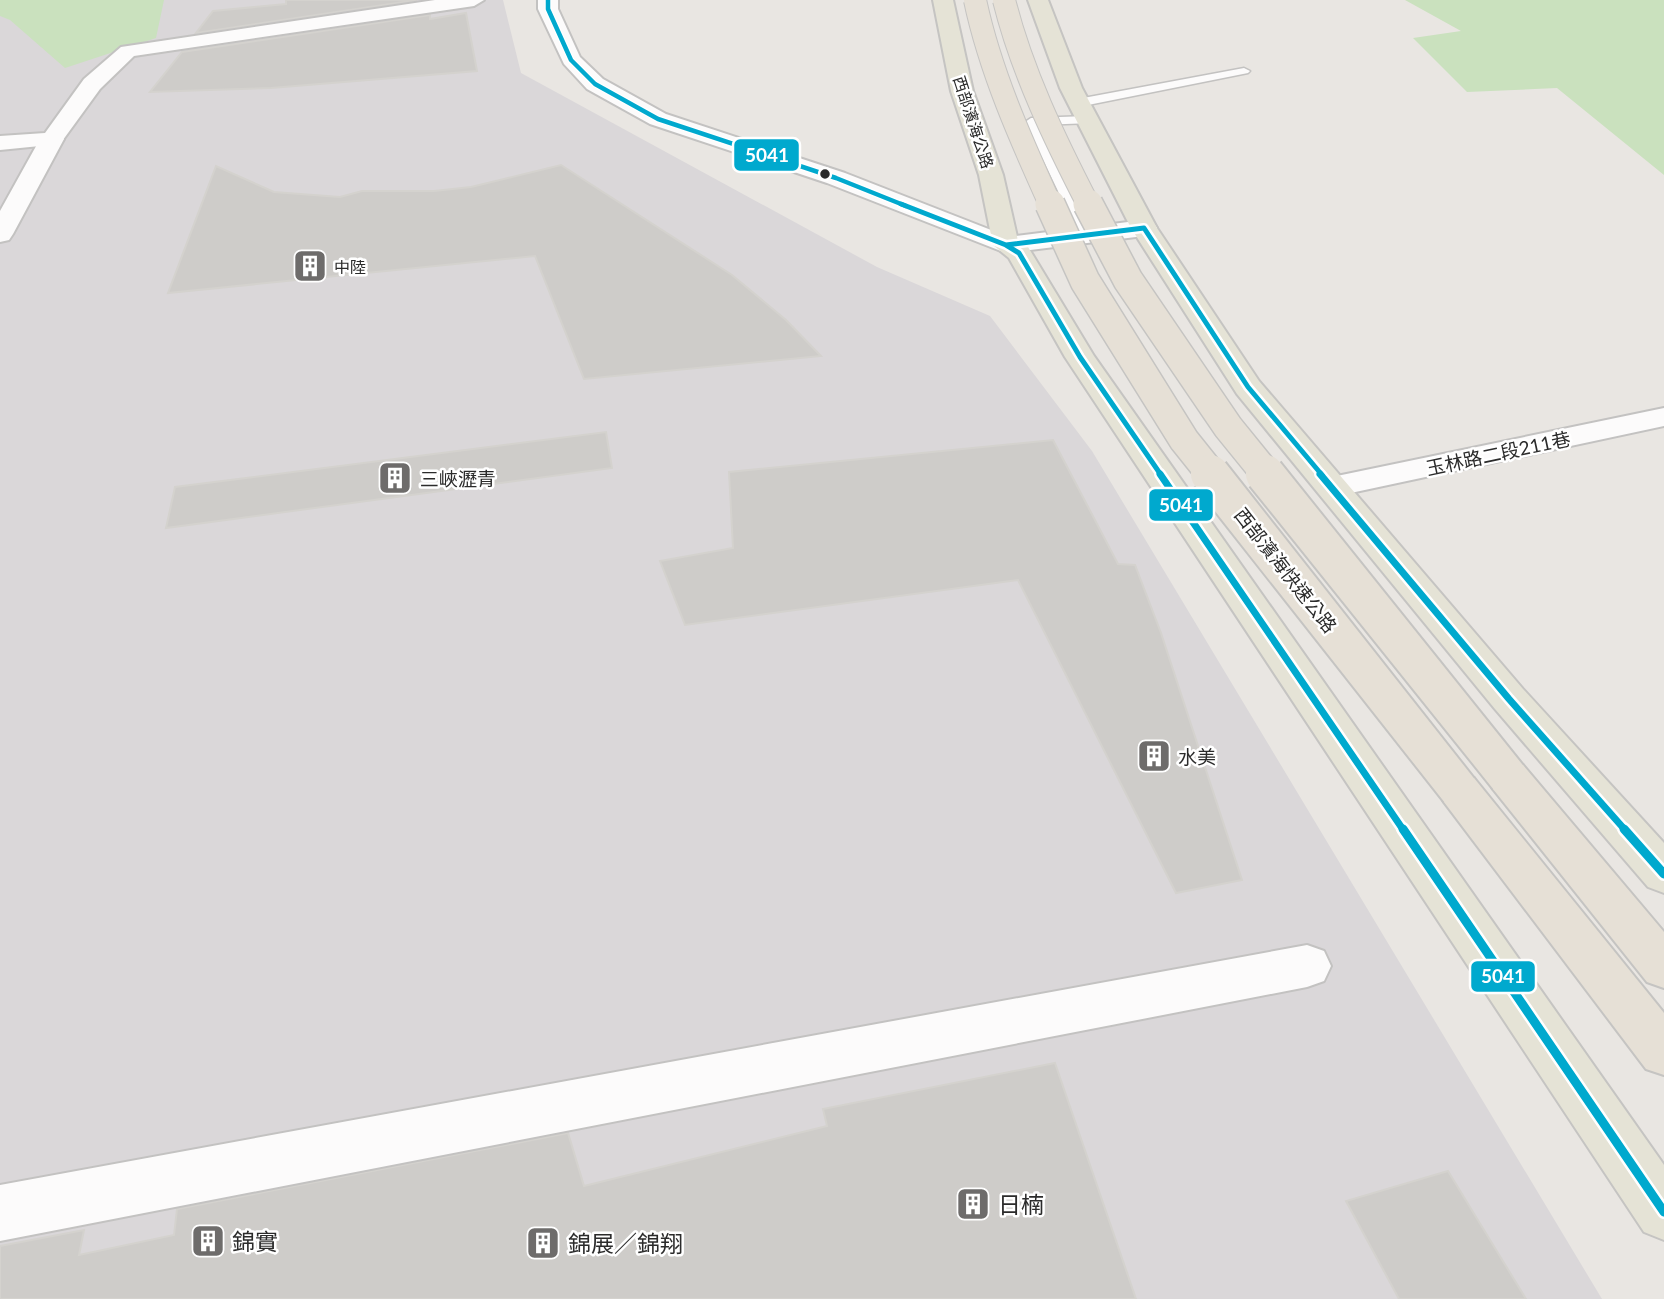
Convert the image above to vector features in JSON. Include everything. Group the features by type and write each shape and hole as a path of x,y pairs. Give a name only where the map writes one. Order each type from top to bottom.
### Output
{"highway":[{"name":"西部濱海快速公路","path":"975,0 983,38 1029,159 1085,281 1184,440 1664,1052"},
{"path":"1004,0 1014,39 1063,155 1128,280 1228,427 1664,967"}],"main road":[{"name":"西部濱海公路","path":"943,0 962,91 991,175 1006,245"},
{"path":"1038,0 1079,104 1144,228 1248,387 1509,698 1664,874"},
{"path":"1006,245 1019,253 1080,357 1664,1212"}],"street":[{"path":"0,234 56,132 92,84 128,51 474,0"},
{"path":"548,0 548,9 571,60 596,84 659,119 836,178 1006,245 1144,228"},
{"path":"0,129 56,132"},
{"path":"0,143 56,132"},
{"name":"玉林路二段211巷","path":"1332,487 1664,417"},
{"path":"0,1213 1307,966"}],"lane":[{"path":"1080,234 1065,191 1031,122 1079,104 1244,71"}],"shaded area":[{"path":"0,0 503,0 521,73 877,267 990,316 1092,451 1602,1299 0,1299"}],"green space":[{"path":"0,0 164,0 156,38 65,68 10,20 0,16"},
{"path":"1405,0 1664,0 1664,175 1557,88 1467,92 1413,38 1461,31"}],"building":[{"path":"286,0 417,0 196,33 213,11 286,4"},
{"path":"466,13 477,71 271,88 150,92 182,52 430,15 430,19"},
{"name":"中陸","path":"561,165 732,275 786,320 821,356 584,379 535,256 168,293 216,166 274,192 340,197 362,191 434,191 471,187"},
{"name":"三峽瀝青","path":"606,432 612,468 166,528 175,487"},
{"name":"水美","path":"1053,440 1118,564 1135,565 1161,633 1242,880 1176,893 1018,580 685,625 660,561 733,548 729,472"},
{"path":"1055,1063 1136,1299 0,1299 0,1246 84,1230 79,1255 174,1235 177,1209 568,1133 584,1186 827,1126 823,1109"},
{"path":"1448,1171 1526,1299 1399,1299 1346,1201"}],"transit line":[{"name":"5041","path":"548,0 548,9 571,60 595,84 658,119 836,178 1006,245 1019,253 1080,357 1664,1212"},
{"name":"5041","path":"1006,245 1144,228 1248,387 1509,699 1664,874"}],"place":[{"name":"中陸","path":"310,266"},
{"name":"三峽瀝青","path":"395,478"},
{"name":"水美","path":"1154,756"},
{"name":"日楠","path":"973,1204"},
{"name":"錦實","path":"208,1241"},
{"name":"錦展／錦翔","path":"543,1243"}]}
